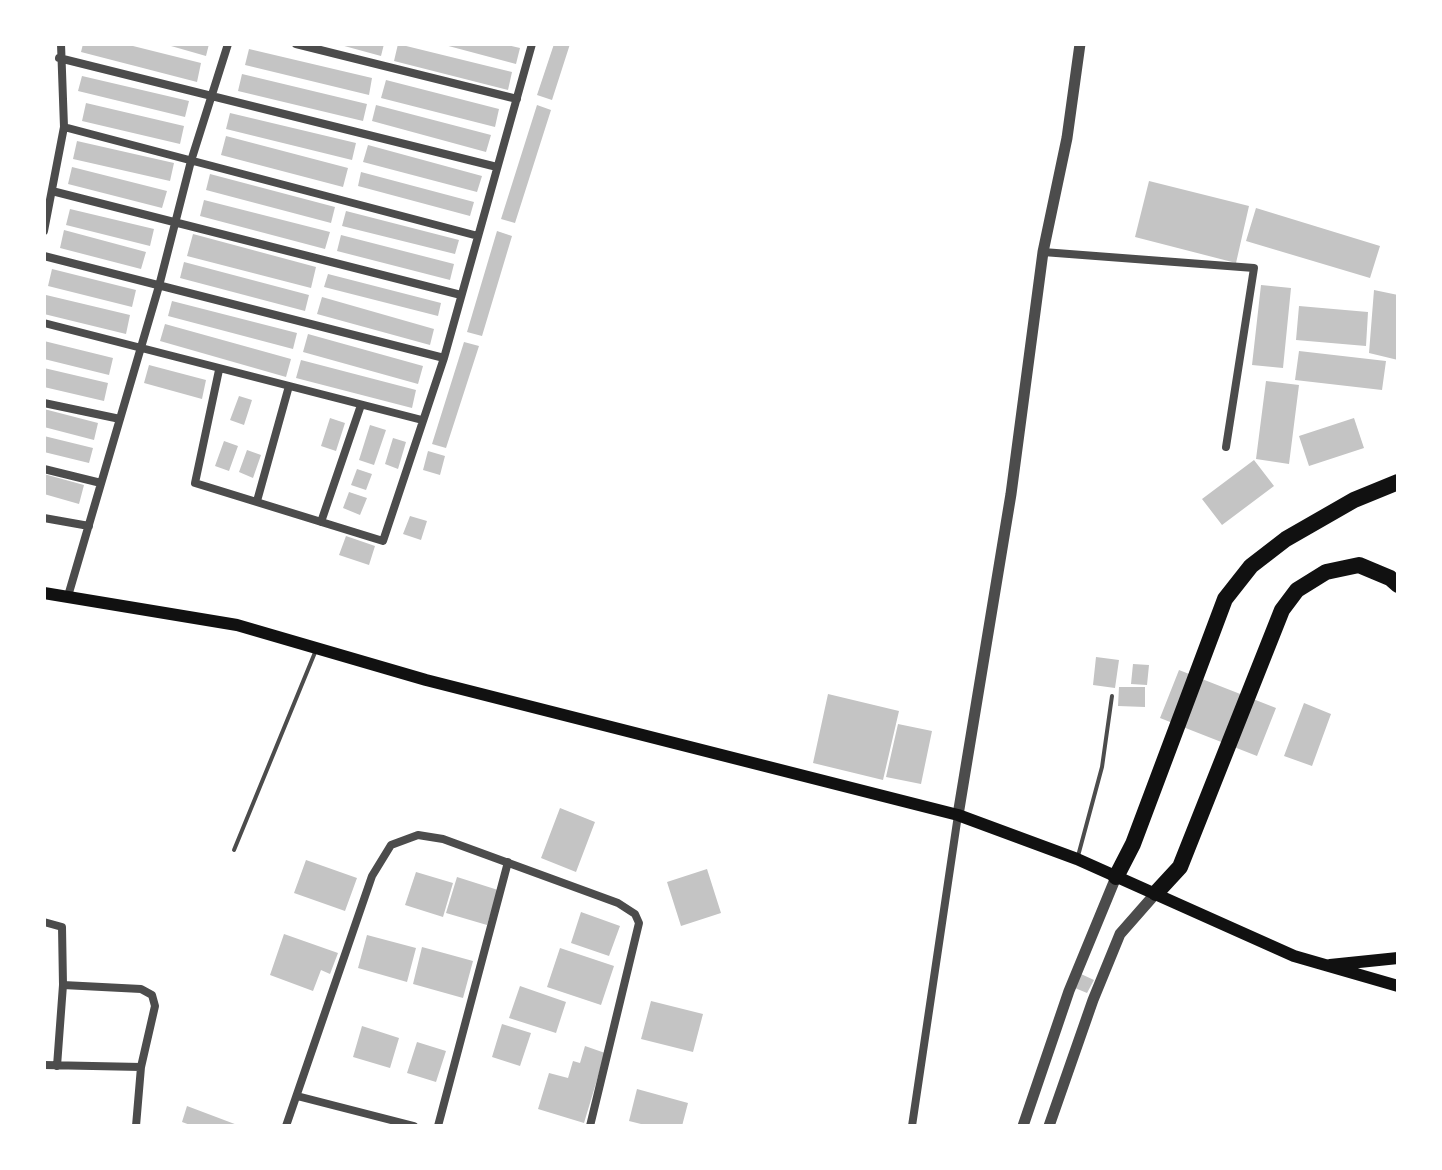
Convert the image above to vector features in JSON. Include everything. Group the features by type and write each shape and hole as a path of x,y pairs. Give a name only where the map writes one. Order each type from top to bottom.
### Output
{"highway":[{"path":"1116,877 1133,844 1225,599 1251,566 1286,539 1354,500 1398,482"},
{"path":"1156,893 1180,867 1282,610 1297,590 1326,572 1359,565 1390,578 1398,585"}],"main road":[{"path":"44,593 237,625 426,680 958,815 1077,859 1294,956 1393,986"},
{"path":"1323,966 1393,958"}],"street":[{"path":"44,231 64,127 59,58 61,44"},
{"path":"68,596 159,286 191,161 228,44"},
{"path":"296,44 517,99"},
{"path":"219,370 195,483 383,541 444,358 532,44"},
{"path":"912,1126 958,815 1009,509 1043,252 1067,138 1080,44"},
{"path":"59,58 497,167"},
{"path":"64,127 478,236"},
{"path":"52,191 461,295"},
{"path":"1043,252 1254,268 1226,447"},
{"path":"44,256 444,358"},
{"path":"44,323 422,420"},
{"path":"257,501 289,386"},
{"path":"44,403 120,419"},
{"path":"321,522 361,405"},
{"path":"44,469 101,483"},
{"path":"44,518 89,526"},
{"path":"286,1126 372,876 391,845 418,835 443,839 508,862 618,903 635,914 639,923 590,1126"},
{"path":"438,1126 508,862"},
{"path":"1023,1126 1069,991 1116,877"},
{"path":"1049,1126 1093,1000 1120,934 1156,893"},
{"path":"44,922 62,927 63,985 57,1066"},
{"path":"63,985 141,989 152,995 155,1006 141,1067 136,1126"},
{"path":"44,1065 141,1067"},
{"path":"297,1096 414,1126"}],"lane":[{"path":"234,850 317,648"},
{"path":"1077,859 1102,767 1112,696"}],"building":[{"path":"83,44 125,44 201,63 197,82 81,52"},
{"path":"164,44 209,44 206,56"},
{"path":"337,44 384,44 381,56"},
{"path":"398,44 512,72 508,90 394,61"},
{"path":"441,44 503,44 520,48 516,64"},
{"path":"554,44 570,44 552,100 537,95"},
{"path":"249,49 372,78 369,95 245,65"},
{"path":"242,74 367,104 363,121 238,91"},
{"path":"82,76 189,101 185,117 78,91"},
{"path":"386,80 499,109 495,127 381,98"},
{"path":"86,103 184,126 180,144 82,121"},
{"path":"376,105 491,135 486,152 372,121"},
{"path":"537,105 551,110 515,223 501,219"},
{"path":"230,113 356,143 352,160 226,129"},
{"path":"226,136 348,168 343,187 221,155"},
{"path":"77,141 174,163 170,181 73,159"},
{"path":"368,145 482,176 477,192 363,162"},
{"path":"72,167 167,191 162,208 68,184"},
{"path":"361,172 474,202 470,216 358,186"},
{"path":"210,174 335,207 331,223 206,190"},
{"path":"1149,181 1249,206 1236,263 1135,237"},
{"path":"204,200 330,232 325,249 200,216"},
{"path":"1256,208 1380,246 1370,278 1246,241"},
{"path":"70,209 154,229 150,246 66,225"},
{"path":"346,211 459,240 455,254 342,226"},
{"path":"64,230 146,252 141,269 60,248"},
{"path":"497,231 512,236 482,336 467,332"},
{"path":"193,234 316,267 311,288 187,256"},
{"path":"341,235 454,264 450,280 337,251"},
{"path":"184,262 309,295 305,311 180,278"},
{"path":"52,269 136,290 132,307 48,286"},
{"path":"328,274 441,303 438,316 324,287"},
{"path":"1261,285 1291,288 1283,368 1252,365"},
{"path":"1374,290 1398,295 1398,360 1369,353"},
{"path":"46,295 130,315 126,334 44,314"},
{"path":"322,297 434,329 430,345 317,314"},
{"path":"172,301 297,333 293,349 168,316"},
{"path":"1299,306 1368,312 1366,346 1296,340"},
{"path":"165,324 291,359 286,377 160,341"},
{"path":"308,334 423,366 418,384 303,352"},
{"path":"44,341 113,358 109,375 44,359"},
{"path":"464,342 479,346 446,448 432,444"},
{"path":"1299,351 1386,361 1382,390 1295,380"},
{"path":"301,360 416,390 412,408 296,378"},
{"path":"149,365 206,380 202,399 144,383"},
{"path":"44,368 108,383 104,401 44,387"},
{"path":"1266,381 1299,385 1289,464 1256,459"},
{"path":"239,396 252,400 244,425 230,420"},
{"path":"44,409 98,423 94,440 44,427"},
{"path":"330,418 345,423 336,451 321,446"},
{"path":"1354,418 1364,448 1309,466 1299,436"},
{"path":"370,425 386,430 374,465 359,460"},
{"path":"44,436 93,448 89,463 44,452"},
{"path":"393,438 406,442 398,469 385,464"},
{"path":"224,441 238,446 229,471 215,466"},
{"path":"247,450 261,455 253,478 239,472"},
{"path":"428,451 445,456 440,475 423,470"},
{"path":"1254,460 1274,486 1222,525 1202,499"},
{"path":"357,469 372,474 366,490 351,485"},
{"path":"44,474 84,485 79,504 44,494"},
{"path":"349,492 367,498 360,515 343,508"},
{"path":"410,516 427,521 421,540 403,534"},
{"path":"346,536 375,546 369,565 339,555"},
{"path":"1096,657 1119,660 1115,688 1093,685"},
{"path":"1133,664 1149,665 1147,685 1131,684"},
{"path":"1179,670 1276,708 1257,756 1160,718"},
{"path":"1119,687 1145,687 1145,707 1118,706"},
{"path":"828,694 899,711 883,780 813,763"},
{"path":"1304,703 1331,714 1312,766 1284,756"},
{"path":"898,724 932,731 921,784 886,777"},
{"path":"560,808 595,822 576,872 541,858"},
{"path":"306,860 357,878 345,911 294,893"},
{"path":"707,869 721,913 681,926 667,882"},
{"path":"416,872 453,883 443,917 405,905"},
{"path":"457,877 498,890 487,925 446,913"},
{"path":"581,912 620,926 609,956 571,943"},
{"path":"284,934 338,953 330,974 321,970 313,991 270,975"},
{"path":"367,935 416,948 407,982 358,968"},
{"path":"422,947 473,961 463,998 413,984"},
{"path":"560,948 614,966 601,1005 547,987"},
{"path":"1081,974 1094,980 1087,993 1075,988"},
{"path":"520,986 566,1002 556,1033 509,1018"},
{"path":"651,1001 703,1014 693,1052 641,1039"},
{"path":"502,1024 531,1033 520,1066 492,1057"},
{"path":"362,1026 399,1038 390,1068 353,1057"},
{"path":"417,1042 446,1051 436,1082 407,1073"},
{"path":"585,1046 605,1053 584,1123 538,1109 549,1073 568,1078 573,1061 580,1063"},
{"path":"637,1089 688,1103 682,1126 649,1126 629,1121"},
{"path":"187,1106 240,1126 193,1126 182,1122"}]}
